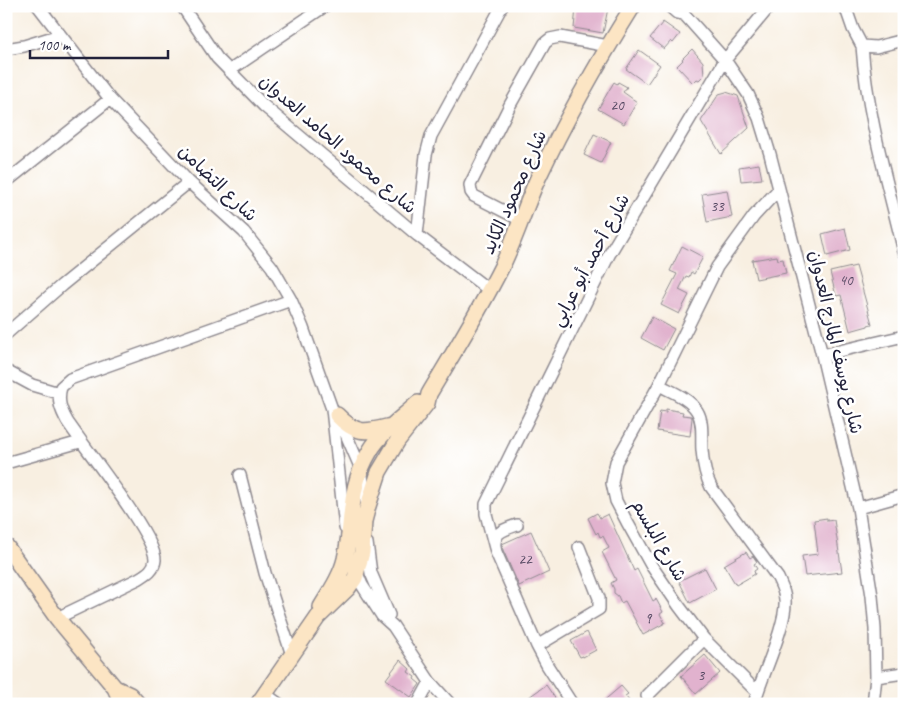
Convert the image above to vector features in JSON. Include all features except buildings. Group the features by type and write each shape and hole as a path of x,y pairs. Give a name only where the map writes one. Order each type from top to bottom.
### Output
{"street":[{"name":"شارع التضامن","path":"38,6 110,99 190,182 244,232 272,267 291,300 335,412 361,469 368,506 367,550 371,573 393,626 430,682 450,704"},
{"name":"شارع محمود الحامد العدوان","path":"182,6 207,44 228,71 264,106 417,235 489,290"},
{"path":"228,71 325,6"},
{"path":"417,235 426,155 431,136 502,6"},
{"name":"شارع محمود الكايد","path":"262,699 318,617 348,588 357,574 368,506 379,472 398,440 427,403 429,394 468,331 506,256 538,180 564,125 608,46 633,6"},
{"name":"شارع يوسف المارج العدوان","path":"669,6 677,13 683,10 725,60 748,94 759,118 822,355 858,508 872,596 876,646 876,677 873,704"},
{"name":"شارع أحمد أبو عرابي","path":"572,704 537,646 495,548 486,514 486,504 610,255 725,60 770,6"},
{"path":"845,6 853,29 862,46 871,113 904,252"},
{"path":"6,49 60,35"},
{"path":"521,220 474,196 470,185 510,105 545,43 550,39 560,37 608,46"},
{"path":"862,46 876,47 904,40"},
{"path":"6,182 110,99"},
{"path":"6,334 62,285 190,182"},
{"name":"شارع البلسم","path":"757,692 704,639 679,606 651,565 616,501 612,482 616,462 659,385 717,267 750,221 779,189"},
{"path":"57,618 138,579 150,571 154,564 154,552 125,502 80,442 60,409 59,393 61,387 70,379 291,300"},
{"path":"822,355 904,336"},
{"path":"6,372 32,384 59,393"},
{"path":"659,385 683,398 697,412 701,420 702,451 706,478 778,578 783,590 785,600 783,621 754,704"},
{"name":"شارع محمود الكايد","path":"318,617 320,609 341,571 348,546 351,502 361,469 376,443 422,398 429,394"},
{"name":"شارع التضامن","path":"335,412 348,546 357,574 382,616 393,626"},
{"path":"335,412 347,426 362,432 395,424"},
{"path":"6,463 80,442"},
{"path":"240,474 265,573 292,655"},
{"path":"858,508 904,495"},
{"path":"495,548 496,536 502,530 517,525"},
{"path":"6,546 57,618 115,688 122,704"},
{"path":"537,646 599,608 599,598 579,548"},
{"path":"647,696 704,639"},
{"path":"876,677 904,673"},
{"path":"418,704 430,682"},
{"path":"115,688 130,695 138,704"},
{"path":"262,699 279,704"}]}
